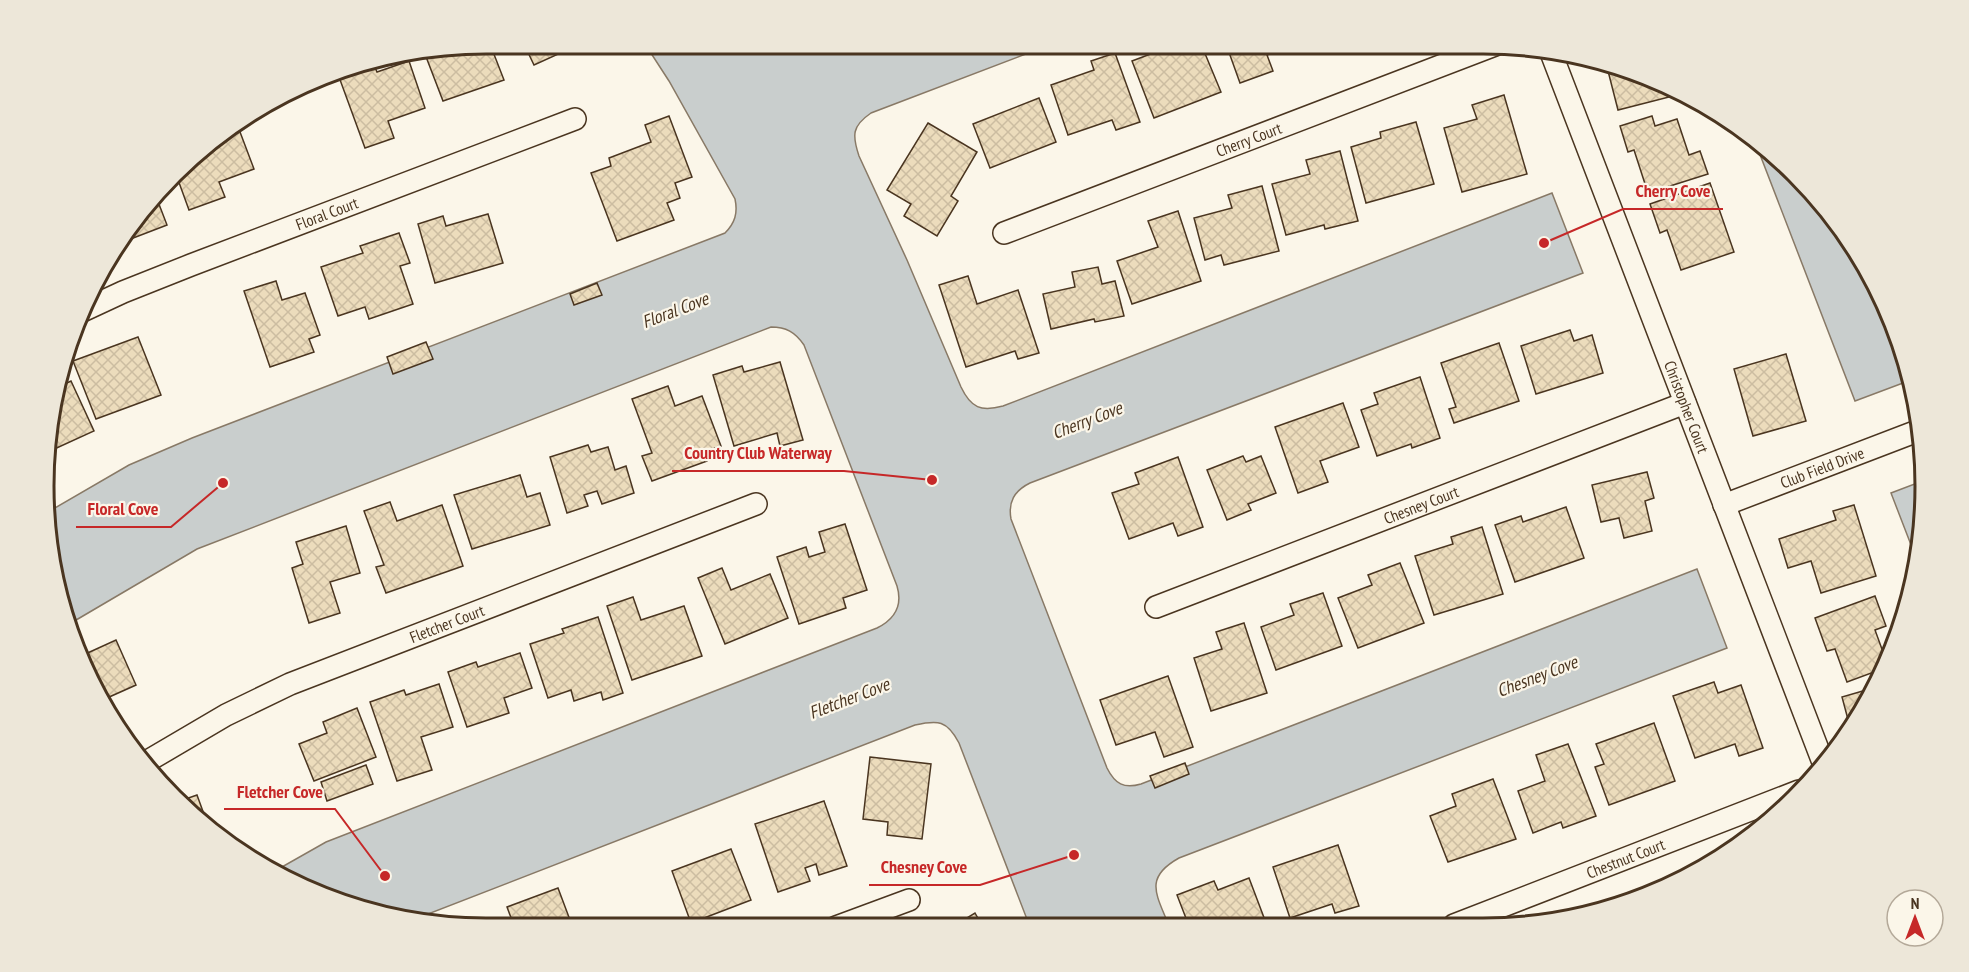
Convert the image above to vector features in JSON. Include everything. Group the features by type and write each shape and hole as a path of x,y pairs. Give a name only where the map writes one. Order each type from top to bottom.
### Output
{"street":[{"name":"Cherry Court","path":"1004,233 1471,54"},
{"name":"Christopher Court","path":"1554,60 1820,756"},
{"name":"Floral Court","path":"94,305 171,273 575,119"},
{"name":"Chesney Court","path":"1156,607 1685,403"},
{"name":"Club Field Drive","path":"1724,505 1911,433"},
{"name":"Fletcher Court","path":"151,759 226,715 290,684 756,504"},
{"name":"Chestnut Court","path":"1472,918 1782,797"},
{"path":"860,918 909,900"}],"water":[{"path":"651,54 1026,54 871,113 860,122 855,132 859,156 907,260 961,387 973,404 989,409 1003,406 1552,193 1583,273 1030,483 1016,493 1010,507 1011,519 1107,768 1113,778 1121,784 1130,786 1141,784 1697,569 1727,648 1179,858 1168,865 1157,880 1157,896 1166,918 1027,918 959,743 946,726 936,722 915,725 429,914 402,910 347,895 283,867 326,842 877,628 889,620 896,611 899,600 897,586 804,345 790,331 771,327 197,549 76,620 62,570 55,508 129,465 192,438 725,233 735,218 735,199"},
{"path":"1760,154 1808,201 1826,223 1857,270 1882,321 1902,383 1855,401"},
{"path":"1915,484 1911,544 1891,493"}],"building":[{"path":"494,54 504,80 443,101 427,58"},
{"path":"529,54 558,54 534,65"},
{"path":"1115,54 1140,122 1116,130 1112,120 1068,135 1051,85 1094,70 1091,61"},
{"path":"1151,54 1205,54 1221,92 1154,118 1132,61"},
{"path":"1230,54 1270,54 1267,55 1273,71 1240,83"},
{"path":"409,61 425,108 388,121 394,138 365,148 340,80 376,69 377,72"},
{"path":"1609,73 1669,97 1618,110"},
{"path":"1504,95 1527,174 1462,192 1444,128 1477,119 1472,105"},
{"path":"1039,98 1056,142 990,168 973,124"},
{"path":"669,116 692,177 675,183 680,198 667,203 674,220 617,241 591,173 611,166 609,158 651,142 645,125"},
{"path":"1652,116 1655,126 1677,119 1689,155 1700,151 1708,174 1648,193 1634,150 1628,152 1620,126"},
{"path":"1416,122 1434,184 1366,203 1351,147 1381,138 1380,132"},
{"path":"928,123 977,152 951,196 958,201 937,236 904,216 911,204 887,190"},
{"path":"240,131 254,169 219,182 225,197 189,210 179,183 201,161"},
{"path":"1340,151 1358,221 1325,229 1324,225 1286,235 1272,184 1310,174 1306,160"},
{"path":"1710,183 1734,252 1681,270 1667,230 1660,233 1650,204"},
{"path":"1262,186 1279,251 1224,265 1221,255 1205,260 1194,218 1232,208 1228,195"},
{"path":"159,204 167,225 132,238"},
{"path":"1178,211 1201,281 1132,304 1117,261 1158,247 1148,221"},
{"path":"488,214 503,263 435,283 418,224 443,216 446,226"},
{"path":"399,233 410,263 400,266 413,304 369,319 365,307 338,316 321,267 363,253 360,246"},
{"path":"1098,267 1102,284 1115,281 1124,316 1095,322 1094,319 1051,329 1043,294 1075,287 1072,272"},
{"path":"968,276 977,304 1018,290 1039,353 1018,359 1015,351 966,367 939,285"},
{"path":"276,281 282,300 305,293 320,335 309,339 314,352 270,367 244,291"},
{"path":"597,283 602,295 574,305 570,294"},
{"path":"1570,330 1574,341 1592,335 1603,373 1536,394 1521,346"},
{"path":"138,337 161,395 96,419 73,361"},
{"path":"426,342 433,359 393,374 387,357"},
{"path":"1499,343 1519,401 1454,423 1449,409 1456,407 1441,363"},
{"path":"1786,354 1806,421 1753,436 1734,369"},
{"path":"780,362 803,440 780,446 777,433 734,446 713,375 742,366 744,372"},
{"path":"1420,377 1440,438 1412,448 1411,444 1377,456 1361,410 1378,404 1374,393"},
{"path":"71,381 94,431 56,448 62,402 67,383"},
{"path":"668,386 675,406 702,396 721,446 704,452 707,461 652,481 642,456 652,453 632,399"},
{"path":"1343,403 1359,447 1320,461 1328,482 1298,493 1275,427"},
{"path":"588,445 591,452 608,447 615,470 626,466 634,493 602,504 597,491 584,495 588,506 567,513 550,457"},
{"path":"1243,456 1246,462 1261,456 1276,493 1248,504 1251,510 1227,520 1207,470"},
{"path":"1178,457 1203,527 1178,536 1173,523 1129,539 1112,493 1139,484 1135,473"},
{"path":"1647,472 1654,498 1645,501 1652,531 1624,538 1619,518 1601,522 1592,485"},
{"path":"520,475 527,497 540,493 550,525 472,549 454,495"},
{"path":"390,502 397,521 442,505 463,566 386,593 376,567 384,565 364,511"},
{"path":"1854,505 1876,576 1821,593 1811,561 1788,568 1779,539 1836,520 1833,511"},
{"path":"1566,507 1584,558 1515,582 1495,525 1521,516 1523,522"},
{"path":"845,524 867,590 843,598 846,608 799,624 777,557 806,547 809,557 825,552 819,532"},
{"path":"346,526 360,573 330,582 340,613 309,623 292,568 303,564 296,542"},
{"path":"1482,527 1503,594 1434,615 1415,556 1453,544 1451,537"},
{"path":"1400,563 1424,623 1358,648 1338,598 1372,585 1368,575"},
{"path":"722,568 731,590 770,574 788,618 725,644 698,578"},
{"path":"1323,593 1342,646 1276,670 1261,627 1294,615 1290,604"},
{"path":"1875,596 1886,626 1875,630 1882,650 1872,673 1847,682 1835,649 1827,651 1815,618"},
{"path":"633,597 641,620 684,606 702,656 632,680 607,606"},
{"path":"598,617 623,693 603,700 601,692 574,701 571,690 548,698 530,644 564,633 562,629"},
{"path":"1244,623 1267,693 1211,711 1194,658 1222,649 1216,632"},
{"path":"116,640 136,685 109,697 88,653"},
{"path":"520,653 532,688 504,698 509,713 467,727 448,672 476,662 478,667"},
{"path":"1168,676 1193,747 1164,757 1155,732 1116,745 1100,700"},
{"path":"1714,682 1718,693 1741,685 1763,748 1739,756 1735,744 1695,758 1673,696"},
{"path":"439,684 453,727 421,737 432,770 397,781 370,702 404,690 406,695"},
{"path":"1863,691 1847,717 1842,697"},
{"path":"357,708 376,757 314,781 299,744 327,733 323,722"},
{"path":"1654,723 1675,781 1609,805 1595,767 1604,764 1596,744"},
{"path":"1568,744 1596,816 1563,828 1561,822 1533,833 1518,791 1545,781 1536,755"},
{"path":"870,757 931,764 922,839 887,835 888,822 863,819"},
{"path":"1185,763 1189,774 1155,788 1150,776"},
{"path":"366,765 373,784 327,801 321,782"},
{"path":"1493,779 1516,839 1448,862 1430,816 1456,806 1452,794"},
{"path":"197,795 204,813 201,811 188,798"},
{"path":"824,801 847,866 819,875 816,864 805,868 810,881 778,892 755,824"},
{"path":"1338,845 1359,906 1335,913 1332,904 1290,918 1273,867"},
{"path":"731,849 751,900 704,918 689,918 672,871"},
{"path":"1249,878 1264,918 1186,918 1177,895 1214,881 1218,890"},
{"path":"558,888 569,918 511,918 507,907"},
{"path":"975,913 978,918 967,918"}],"place":[{"name":"Cherry Cove","path":"1544,243"},
{"name":"Country Club Waterway","path":"932,480"},
{"name":"Floral Cove","path":"223,483"},
{"name":"Chesney Cove","path":"1074,855"},
{"name":"Fletcher Cove","path":"385,876"}]}
